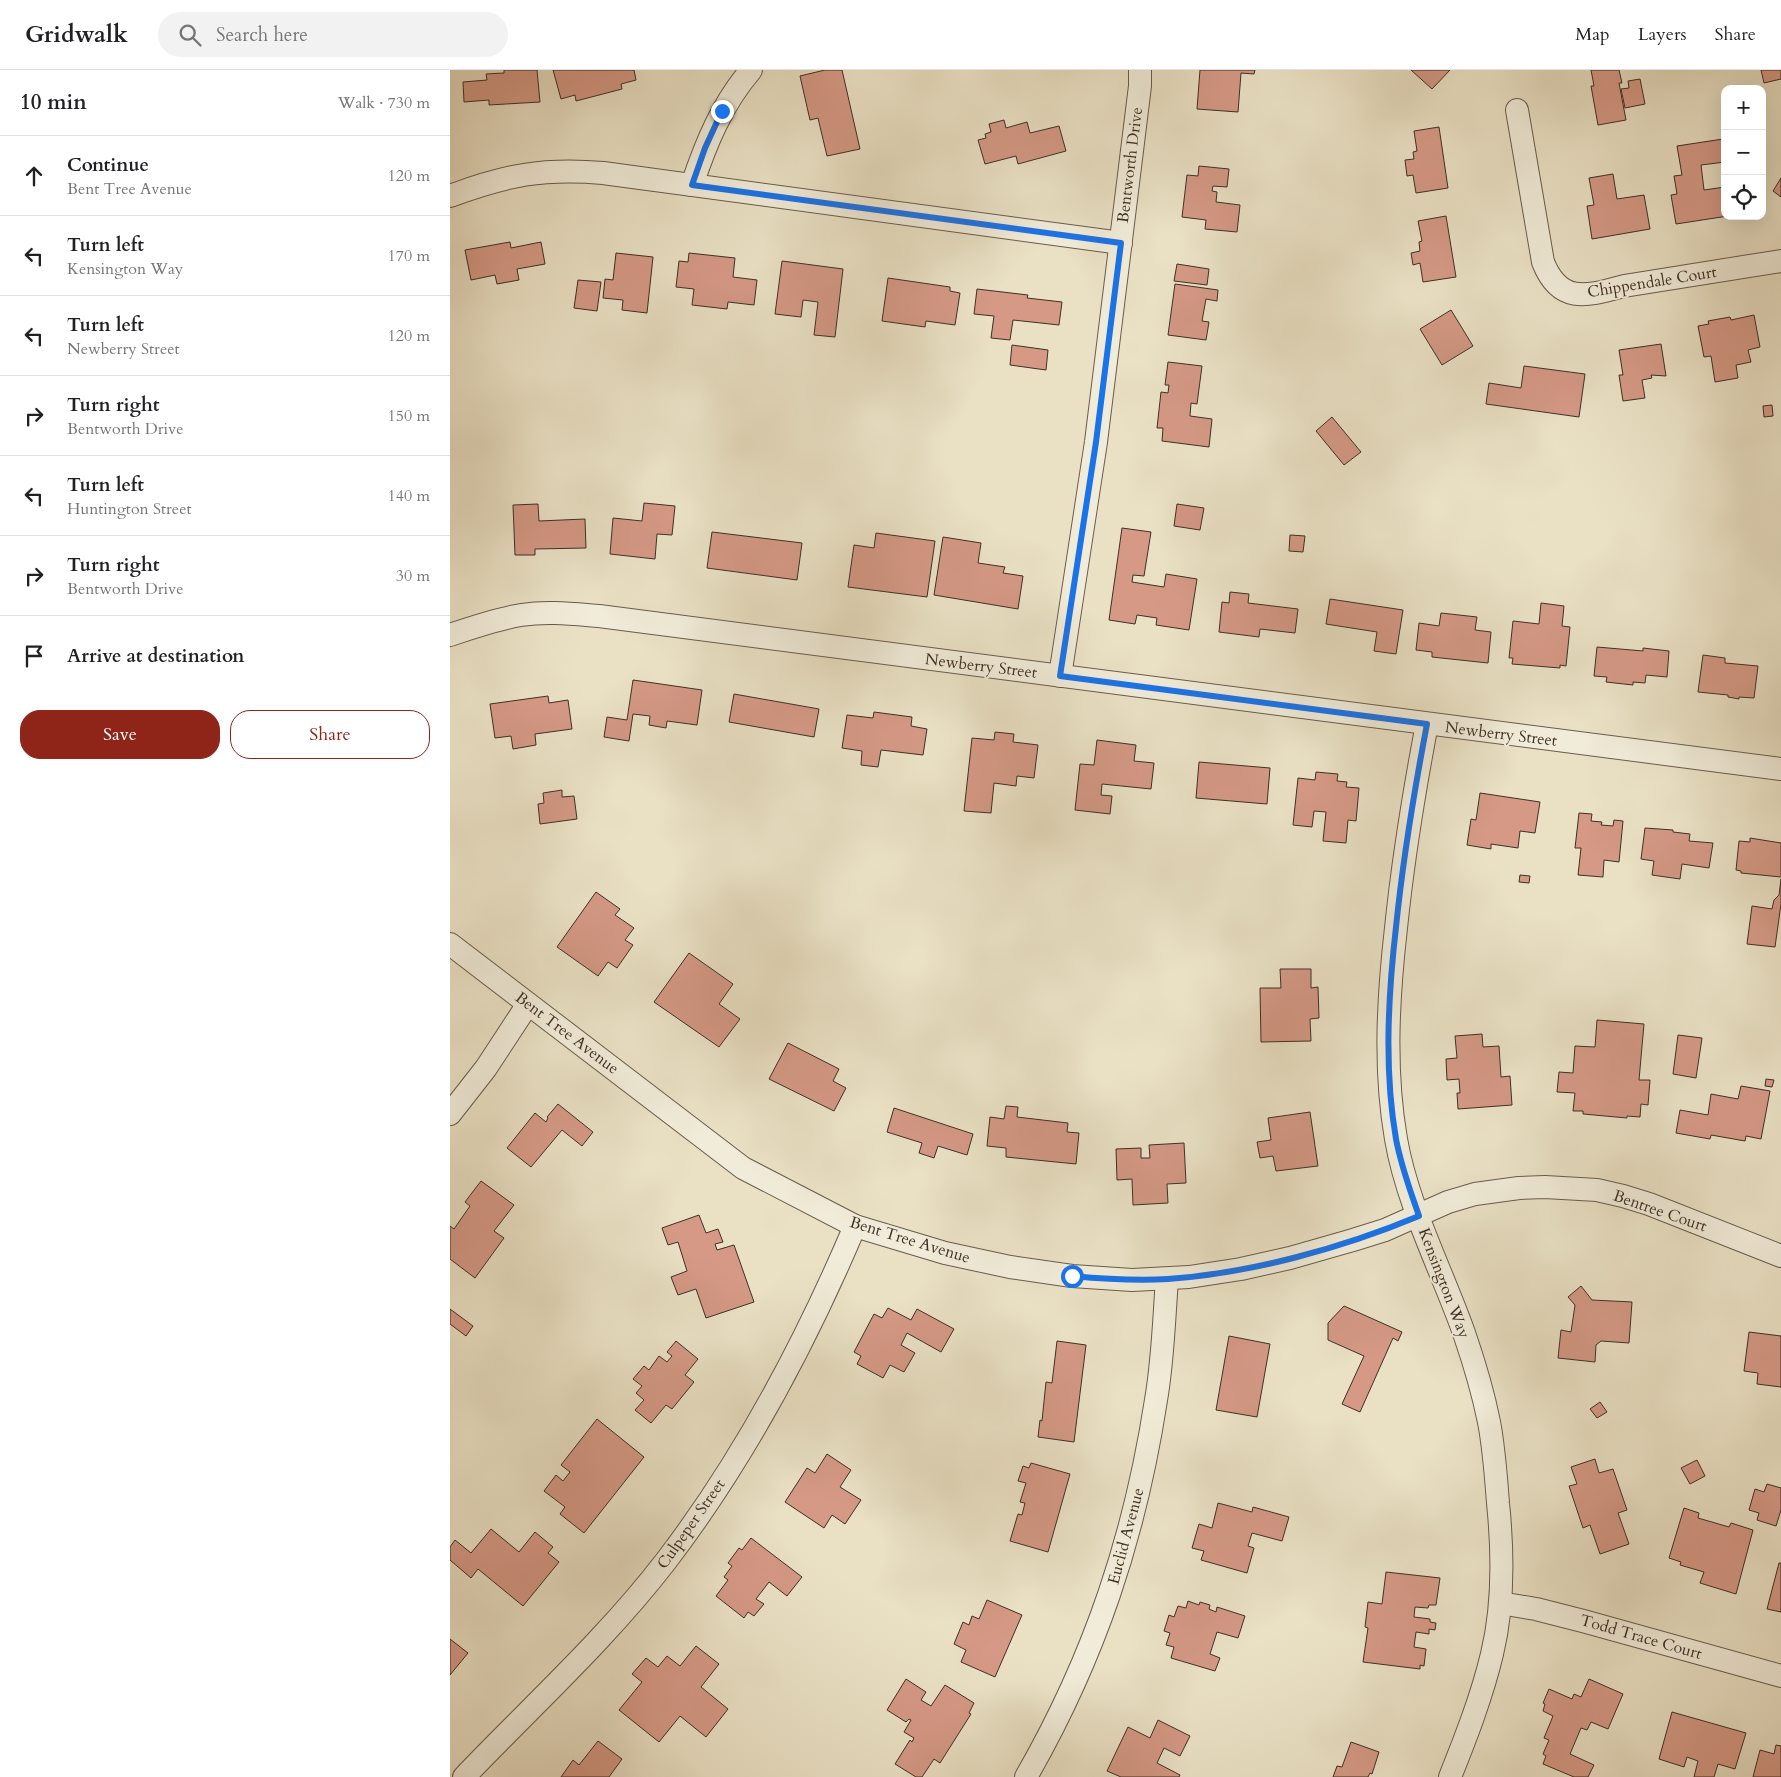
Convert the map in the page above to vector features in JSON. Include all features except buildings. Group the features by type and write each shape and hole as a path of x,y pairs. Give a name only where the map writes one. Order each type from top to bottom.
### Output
{"street":[{"path":"692,185 705,148 722,111 735,90 751,70"},
{"name":"Bentworth Drive","path":"1060,676 1096,442 1140,70"},
{"name":"Chippendale Court","path":"1517,110 1543,262 1548,275 1556,286 1568,293 1602,292 1624,286 1781,261"},
{"path":"450,196 508,177 572,170 1121,243"},
{"name":"Newberry Street","path":"450,635 486,623 522,615 560,613 609,617 1781,769"},
{"name":"Kensington Way","path":"1427,724 1416,781 1398,902 1390,982 1388,1036 1390,1091 1396,1140 1404,1176 1464,1334 1482,1392 1490,1424 1500,1520 1501,1586 1493,1652 1484,1685 1450,1777"},
{"name":"Bent Tree Avenue","path":"450,944 743,1168 855,1226 944,1253 1025,1269 1103,1278 1167,1279 1241,1269 1290,1258 1377,1232 1419,1216"},
{"path":"450,1114 486,1068 528,1004"},
{"name":"Bentree Court","path":"1419,1216 1448,1202 1475,1194 1519,1188 1571,1187 1623,1196 1650,1204 1781,1256"},
{"name":"Culpeper Street","path":"464,1777 623,1614 666,1561 705,1507 743,1449 777,1388 822,1301 855,1226"},
{"name":"Euclid Avenue","path":"1026,1777 1060,1715 1089,1651 1113,1587 1131,1525 1157,1398 1167,1279"},
{"name":"Todd Trace Court","path":"1500,1603 1536,1609 1583,1621 1781,1676"}],"route":[{"path":"722,111 705,148 692,185 1121,243 1096,442 1060,676 1427,724 1416,781 1398,902 1390,982 1388,1036 1390,1091 1396,1140 1404,1176 1419,1216 1385,1230 1353,1240 1290,1258 1241,1269 1167,1279 1132,1280 1072,1276"}]}
